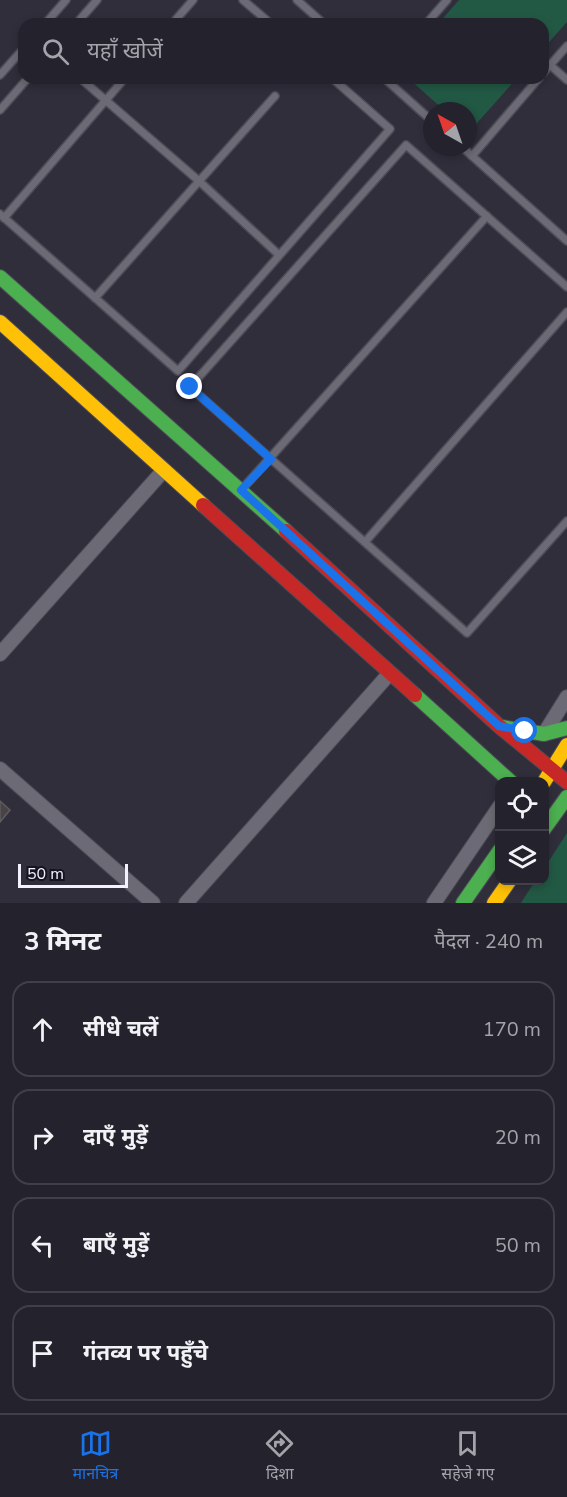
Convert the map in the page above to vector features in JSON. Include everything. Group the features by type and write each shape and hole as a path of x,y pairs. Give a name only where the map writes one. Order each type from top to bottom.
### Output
{"street":[{"path":"0,277 241,490 499,726 567,782"},
{"path":"0,322 505,777"},
{"path":"0,654 164,470"},
{"path":"186,903 390,673"},
{"path":"544,734 567,697"},
{"path":"499,726 544,734 567,728"},
{"path":"547,777 567,745"},
{"path":"488,762 501,777"},
{"path":"0,769 153,903"},
{"path":"549,817 567,797"},
{"path":"434,903 495,813"},
{"path":"463,903 495,857"},
{"path":"494,903 507,885"}],"lane":[{"path":"50,18 66,0"},
{"path":"81,18 97,0"},
{"path":"177,18 193,0"},
{"path":"243,0 264,18"},
{"path":"297,0 317,18"},
{"path":"431,18 447,0"},
{"path":"567,46 550,65 567,80"},
{"path":"0,75 18,55"},
{"path":"0,110 23,84"},
{"path":"87,84 199,181 278,254"},
{"path":"120,84 2,216 178,371 278,254 390,129 339,84"},
{"path":"391,84 423,112"},
{"path":"477,150 534,84"},
{"path":"95,298 275,96"},
{"path":"567,287 406,145 190,387 467,633 567,520"},
{"path":"472,156 567,241"},
{"path":"241,490 487,216"},
{"path":"364,542 567,312"}],"green space":[{"path":"459,0 567,0 567,22 549,42 549,18 443,18"},
{"path":"415,84 512,84 477,123 477,102 435,102"},
{"path":"567,833 567,903 521,903 532,885 549,885 549,861"}],"building":[{"path":"0,801 10,810 0,822"}],"traffic: fast":[{"path":"0,277 286,531"},
{"path":"415,695 505,777"},
{"path":"502,727 544,734 567,728"},
{"path":"549,822 567,797"},
{"path":"463,903 495,857"}],"traffic: slow":[{"path":"0,322 203,505"},
{"path":"547,777 567,745"},
{"path":"494,903 507,885"}],"traffic: jam":[{"path":"203,505 415,695"},
{"path":"286,531 499,726 567,782"}],"route":[{"path":"190,387 271,459 241,490 499,726 525,731"}]}
